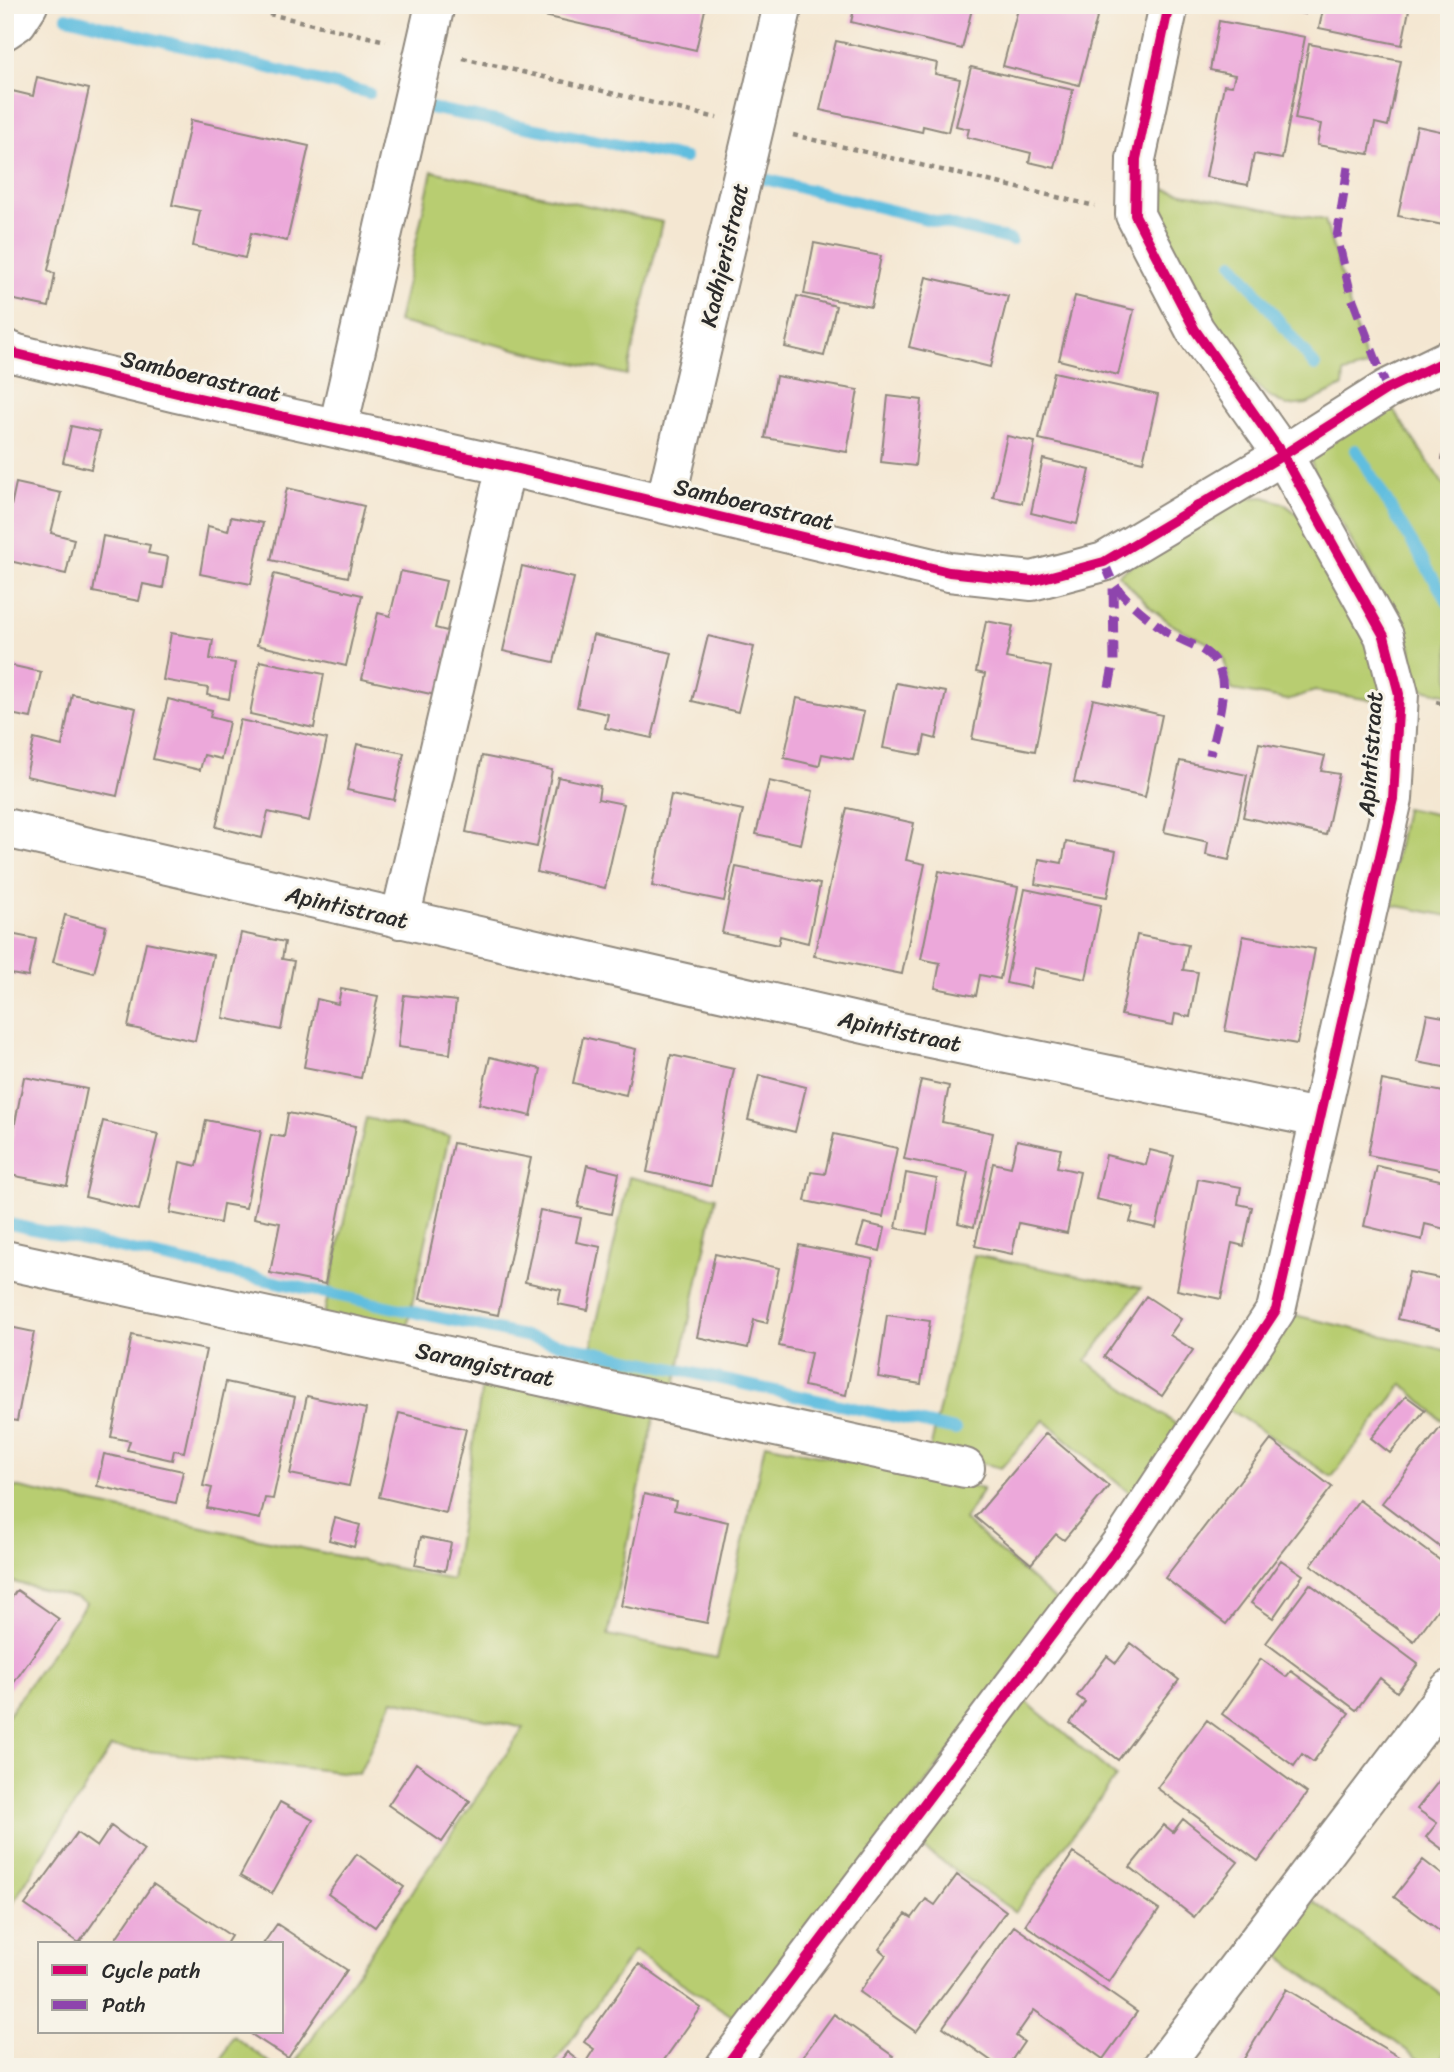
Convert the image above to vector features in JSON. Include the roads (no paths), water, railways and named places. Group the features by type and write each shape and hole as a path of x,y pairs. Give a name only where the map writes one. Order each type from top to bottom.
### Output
{"street":[{"path":"5,30 17,22 28,5"},
{"path":"338,428 435,5"},
{"name":"Kadhjeristraat","path":"665,504 783,5"},
{"name":"Apintistraat","path":"5,828 891,1030 1318,1118 1393,799 1399,694 1384,636 1283,455 1195,330 1135,215 1136,159 1169,5"},
{"name":"Samboerastraat","path":"5,349 177,393 506,466 949,572 1032,581 1104,562 1387,389 1449,359"},
{"path":"400,919 506,466"},
{"path":"725,2067 1126,1536 1276,1310 1318,1118"},
{"name":"Sarangistraat","path":"5,1260 965,1468"},
{"path":"1162,2067 1449,1690"}],"waterway":[{"path":"67,17 369,93"},
{"path":"430,108 685,158"},
{"path":"765,179 1011,240"},
{"path":"1233,263 1315,366"},
{"path":"1356,450 1449,604"},
{"path":"5,1223 955,1430"}]}
